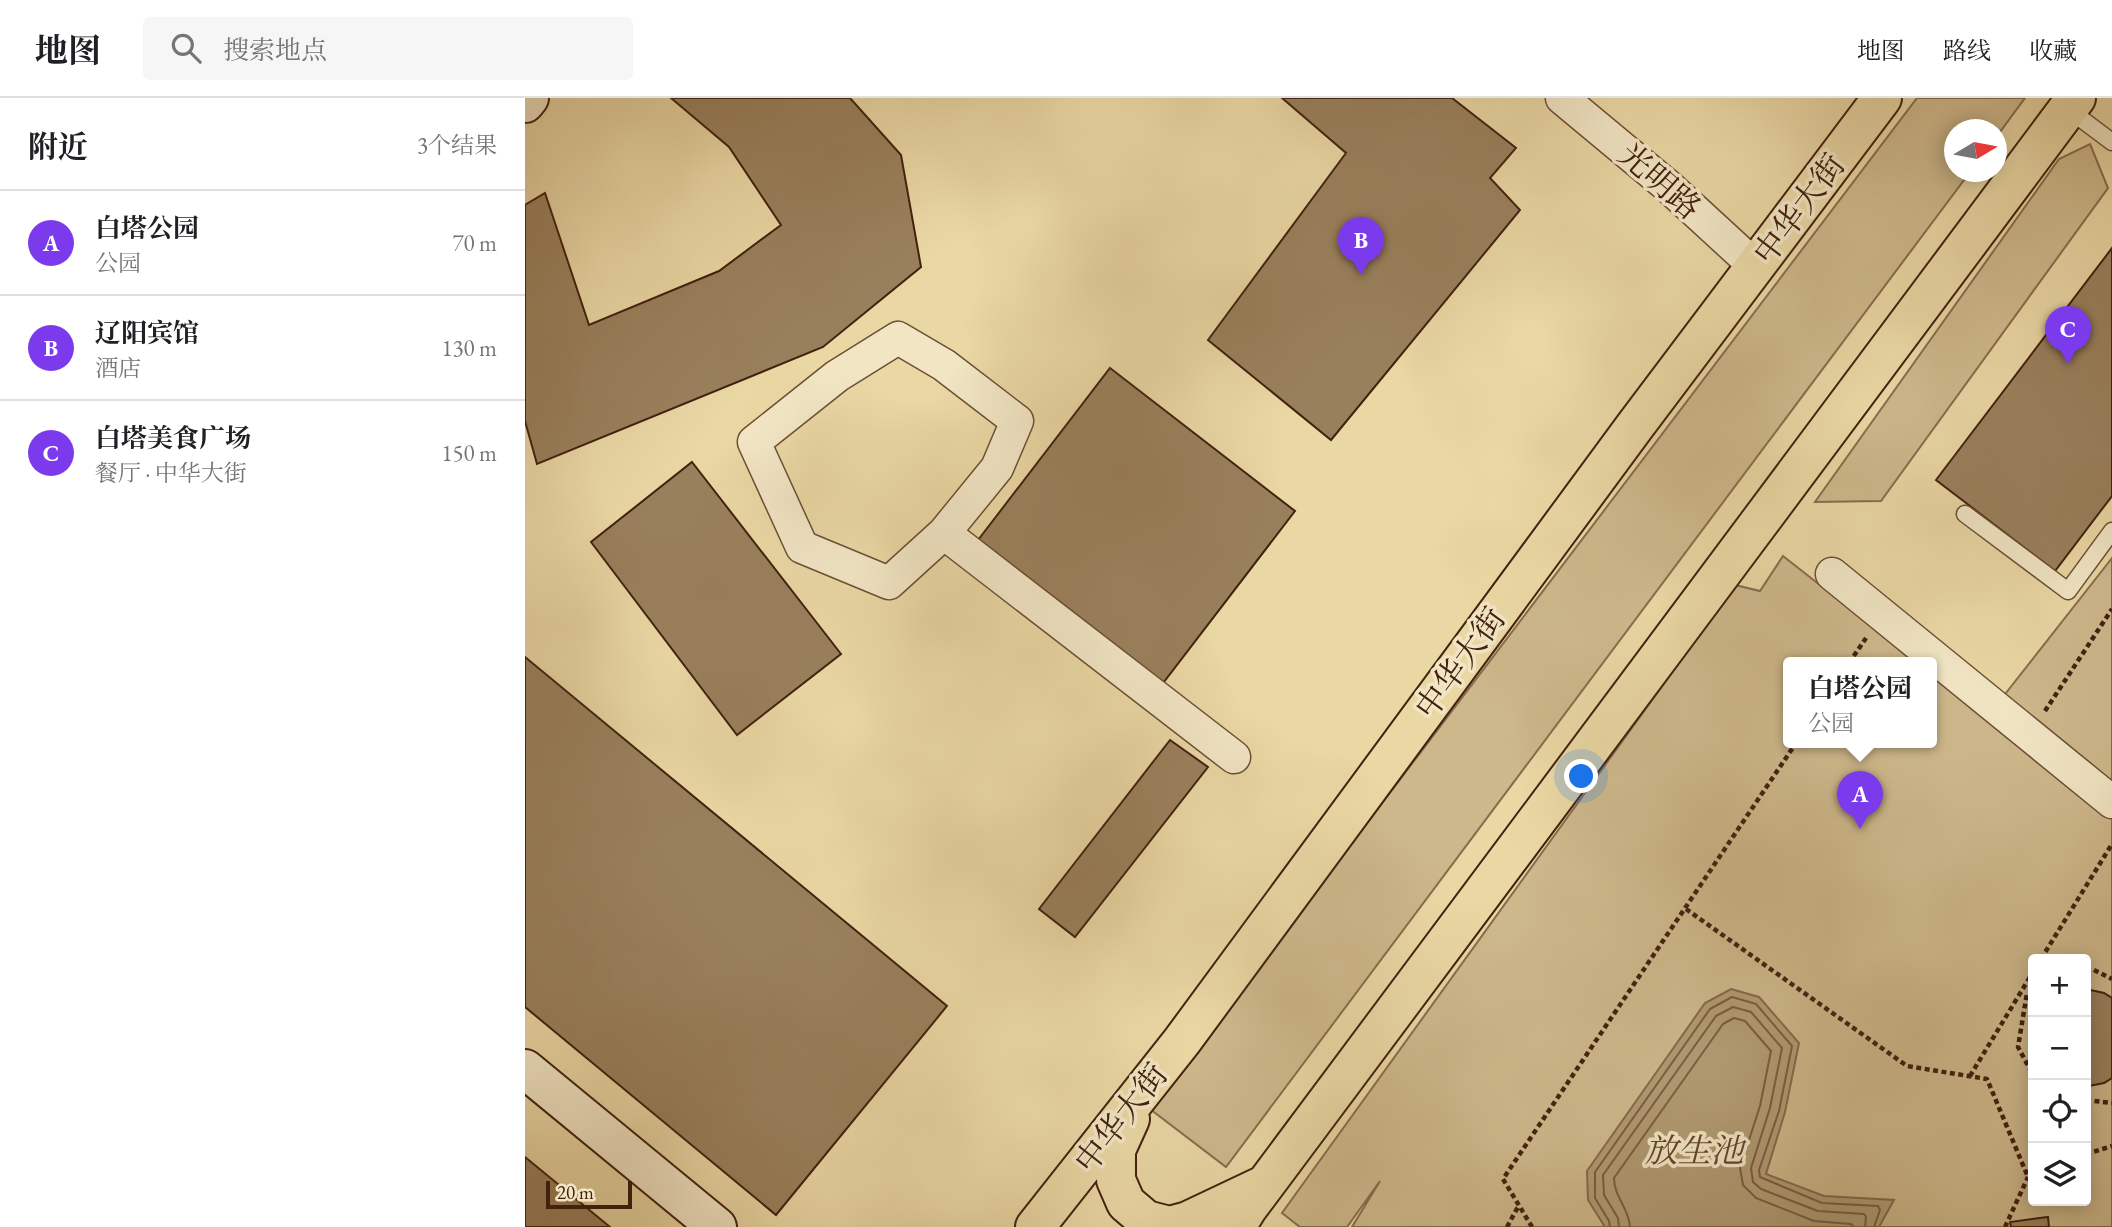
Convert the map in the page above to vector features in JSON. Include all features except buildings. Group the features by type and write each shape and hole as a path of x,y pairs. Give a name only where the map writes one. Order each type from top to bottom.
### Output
{"main road":[{"path":"525,103 529,98"},
{"name":"中华大街","path":"1035,1227 1182,1041 1635,426 1882,98"},
{"path":"1237,1227 1265,1185 2072,104"},
{"path":"525,1069 717,1227"},
{"path":"1142,1091 1116,1150 1116,1180 1126,1203 1146,1220 1169,1226 1188,1222 1265,1185"}],"street":[{"name":"光明路","path":"1562,98 1669,187 1756,267"},
{"path":"898,338 944,365 1017,421 997,468 944,533 889,583 802,547 754,442 837,376 898,338"},
{"path":"944,533 1234,758"},
{"path":"1832,574 1934,657"},
{"path":"1937,660 2112,802"}],"lane":[{"path":"2072,104 2112,142"},
{"path":"1965,514 2068,591 2112,531"}],"path":[{"path":"2029,735 2112,609"},
{"path":"1532,1227 1503,1179 1793,748"},
{"path":"2044,954 2112,844"},
{"path":"1686,909 1907,1066 1987,1079 2028,1169"},
{"path":"2091,969 2112,979"},
{"path":"1969,1076 2028,980"},
{"path":"2028,993 2018,1047 2028,1066"},
{"path":"2091,1101 2112,1103"},
{"path":"2091,1152 2112,1146"},
{"path":"2005,1227 2028,1182"},
{"path":"1507,1227 1519,1204"}],"shaded area":[{"path":"1917,98 2025,98 2007,122 2007,119 1944,119 1944,182 1963,182 1226,1167 1150,1109"},
{"path":"2090,144 2108,188 1881,501 1815,502 2059,159"},
{"path":"1783,556 1877,630 1927,657 1783,657 1783,748 1937,748 1937,663 2002,698 2112,558 2112,1227 1352,1227 1380,1181 1347,1227 1300,1227 1282,1213 1735,585 1760,591"}],"water":[{"name":"放生池","path":"1731,989 1759,997 1799,1043 1785,1112 1766,1174 1824,1196 1894,1200 1879,1227 1605,1227 1588,1200 1587,1171 1705,1003"}],"place":[{"name":"辽阳宾馆","path":"1361,275"},
{"name":"白塔美食广场","path":"2068,364"},
{"name":"白塔公园","path":"1860,829"}]}
